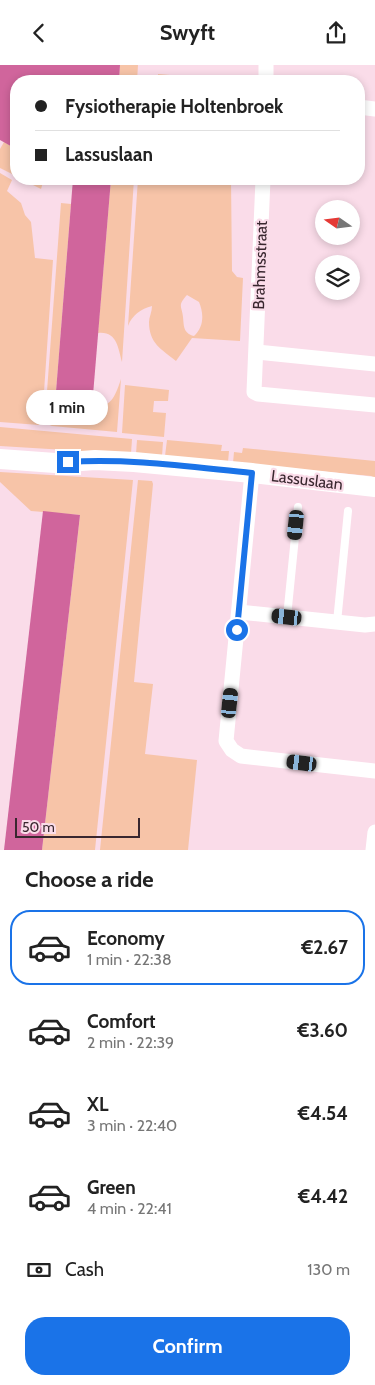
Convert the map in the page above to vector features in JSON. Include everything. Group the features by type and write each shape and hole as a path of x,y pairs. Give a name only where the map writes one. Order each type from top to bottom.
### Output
{"street":[{"name":"Brahmsstraat","path":"263,185 254,392 258,394 375,405"},
{"path":"257,352 375,364"},
{"name":"Lassuslaan","path":"0,459 55,463 95,460 134,462 375,487"},
{"path":"252,473 226,741 232,750 241,756 375,771"},
{"path":"239,612 366,625 375,624"},
{"path":"374,850 375,832"}],"lane":[{"path":"287,617 298,507"},
{"path":"337,622 348,511"}],"shaded area":[{"path":"0,65 120,65 119,75 10,75 10,146 0,140"},
{"path":"120,65 138,65 137,75 119,75"},
{"path":"4,142 10,146 10,173 0,168 0,149"},
{"path":"0,173 10,179 7,191 21,203 25,215 31,222 35,258 53,260 42,421 39,425 0,422"},
{"path":"33,185 42,185 41,189"},
{"path":"73,185 110,185 92,407 55,404"},
{"path":"110,185 134,185 122,362 118,346 113,338 104,333 98,333"},
{"path":"138,185 231,185 232,271 237,277 243,278 240,341 192,338 176,361 157,345 151,335 149,322 152,306 137,313 128,326","holes":["187,295 199,302 202,311 200,329 194,336 185,329 181,304"]},
{"path":"61,203 71,204 55,404 105,405 113,399 121,379 117,432 52,426 47,424 45,418"},
{"path":"125,385 169,390 168,401 154,401 153,412 166,413 164,437 122,433"},
{"path":"0,427 132,439 131,454 0,446"},
{"path":"137,440 163,442 162,456 136,454"},
{"path":"167,440 222,445 221,451 229,451 228,462 165,456"},
{"path":"243,448 375,461 375,478 371,476 233,463 234,452 242,453"},
{"path":"0,472 133,480 95,850 42,850 80,515 31,511 0,482"},
{"path":"138,480 152,481 153,484 134,682 153,684 145,754 197,760 188,850 100,850"},
{"path":"43,511 80,515 42,850 4,850"}],"route":[{"path":"68,462 95,460 134,462 252,473 237,630"}]}
